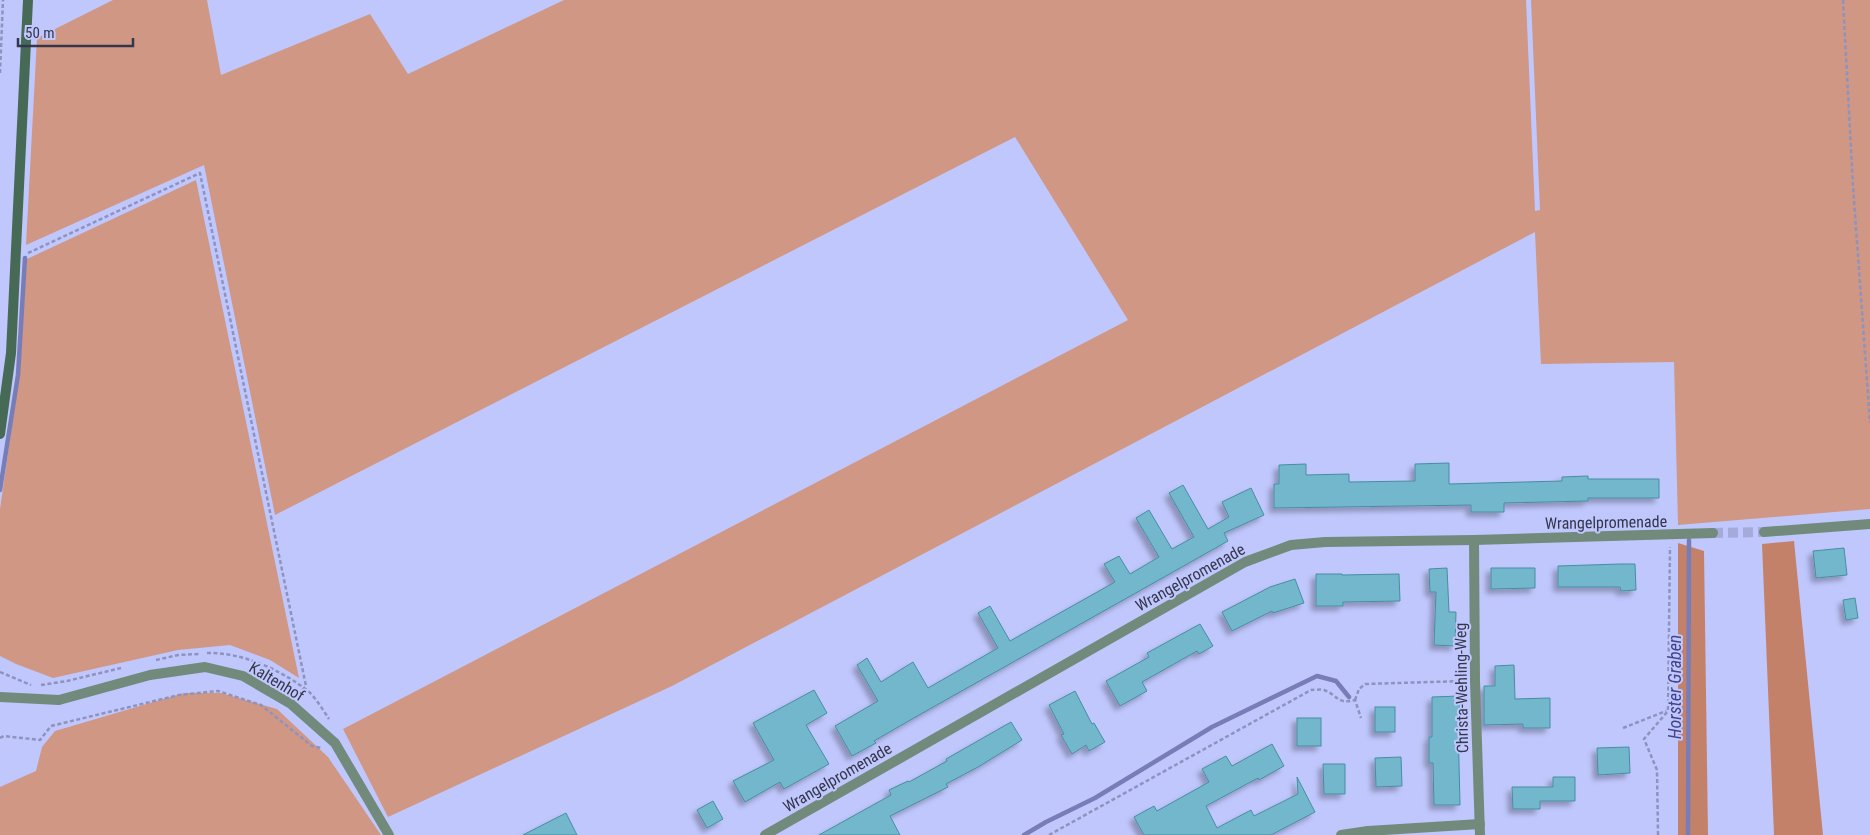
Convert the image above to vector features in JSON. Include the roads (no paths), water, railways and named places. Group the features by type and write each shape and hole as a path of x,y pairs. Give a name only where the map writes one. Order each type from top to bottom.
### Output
{"main road":[{"path":"0,434 11,353 28,0"}],"street":[{"path":"1764,532 1870,524"},
{"name":"Wrangelpromenade","path":"765,835 1245,562 1291,545 1325,542 1713,533"},
{"name":"Christa-Wehling-Weg","path":"1474,540 1475,681 1480,835"},
{"name":"Kaltenhof","path":"0,697 59,700 150,675 205,667 243,676 291,704 335,742 389,835"},
{"path":"1341,835 1368,831 1480,824"}],"waterway":[{"path":"0,490 18,375 25,258"},
{"name":"Horster Graben","path":"1688,835 1689,540"},
{"path":"1024,835 1095,798 1212,727 1317,676 1336,681 1349,697"}],"tunnel":[{"path":"1713,533 1764,532"}]}
